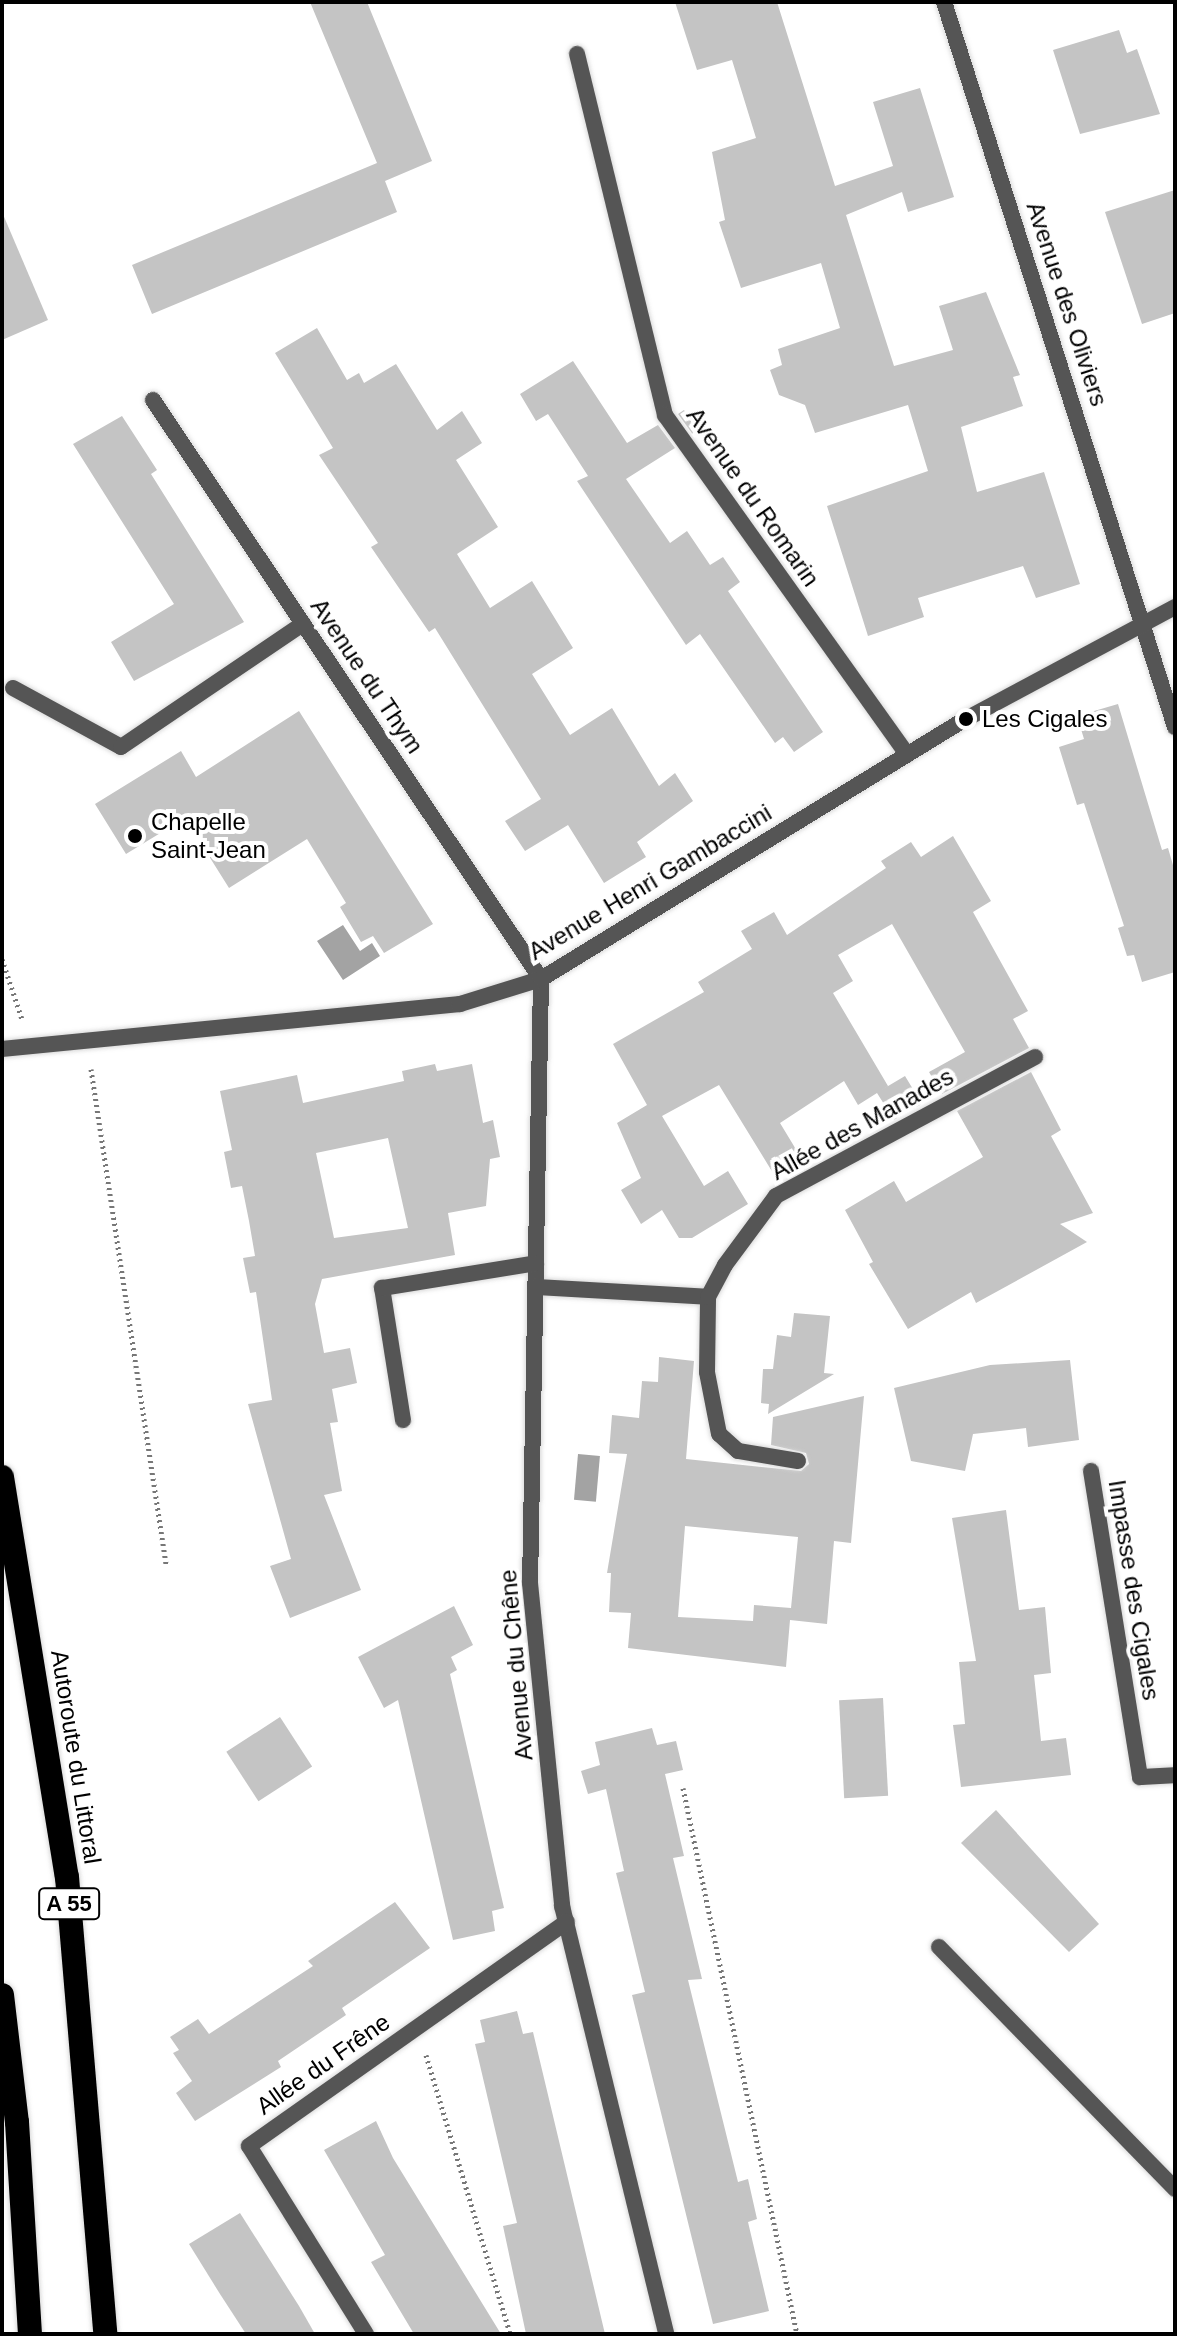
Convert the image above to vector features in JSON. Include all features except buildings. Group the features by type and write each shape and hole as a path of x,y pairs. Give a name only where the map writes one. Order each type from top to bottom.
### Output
{"highway":[{"name":"Autoroute du Littoral","path":"2,1477 67,1877 105,2334"},
{"path":"2,1995 17,2122 30,2334"}],"street":[{"name":"Avenue des Oliviers","path":"944,2 1175,727"},
{"name":"Avenue du Romarin","path":"577,54 665,415 907,754"},
{"name":"Avenue du Thym","path":"153,400 541,979"},
{"name":"Avenue Henri Gambaccini","path":"2,1049 460,1004 541,979 907,754 1175,607"},
{"path":"13,688 121,747 303,624"},
{"name":"Avenue du Chêne","path":"541,979 530,1583 567,1922 666,2334"},
{"name":"Allée des Manades","path":"708,1297 776,1196 1035,1057"},
{"path":"403,1420 382,1288 536,1263"},
{"path":"536,1287 708,1297 707,1372 719,1434 738,1451 798,1461"},
{"name":"Impasse des Cigales","path":"1091,1471 1140,1777 1175,1775"},
{"name":"Allée du Frêne","path":"366,2334 249,2146 567,1922"},
{"path":"939,1947 1175,2189"}],"path":[{"path":"2,959 31,1046"},
{"path":"88,1040 166,1564"},
{"path":"683,1788 797,2334"},
{"path":"418,2027 510,2334"}],"shaded area":[{"path":"343,925 360,951 372,943 380,956 343,980 317,941"},
{"path":"578,1454 600,1456 596,1502 574,1500"}],"place":[{"name":"Les Cigales","path":"966,719"},
{"name":"Chapelle Saint-Jean","path":"135,836"}]}
